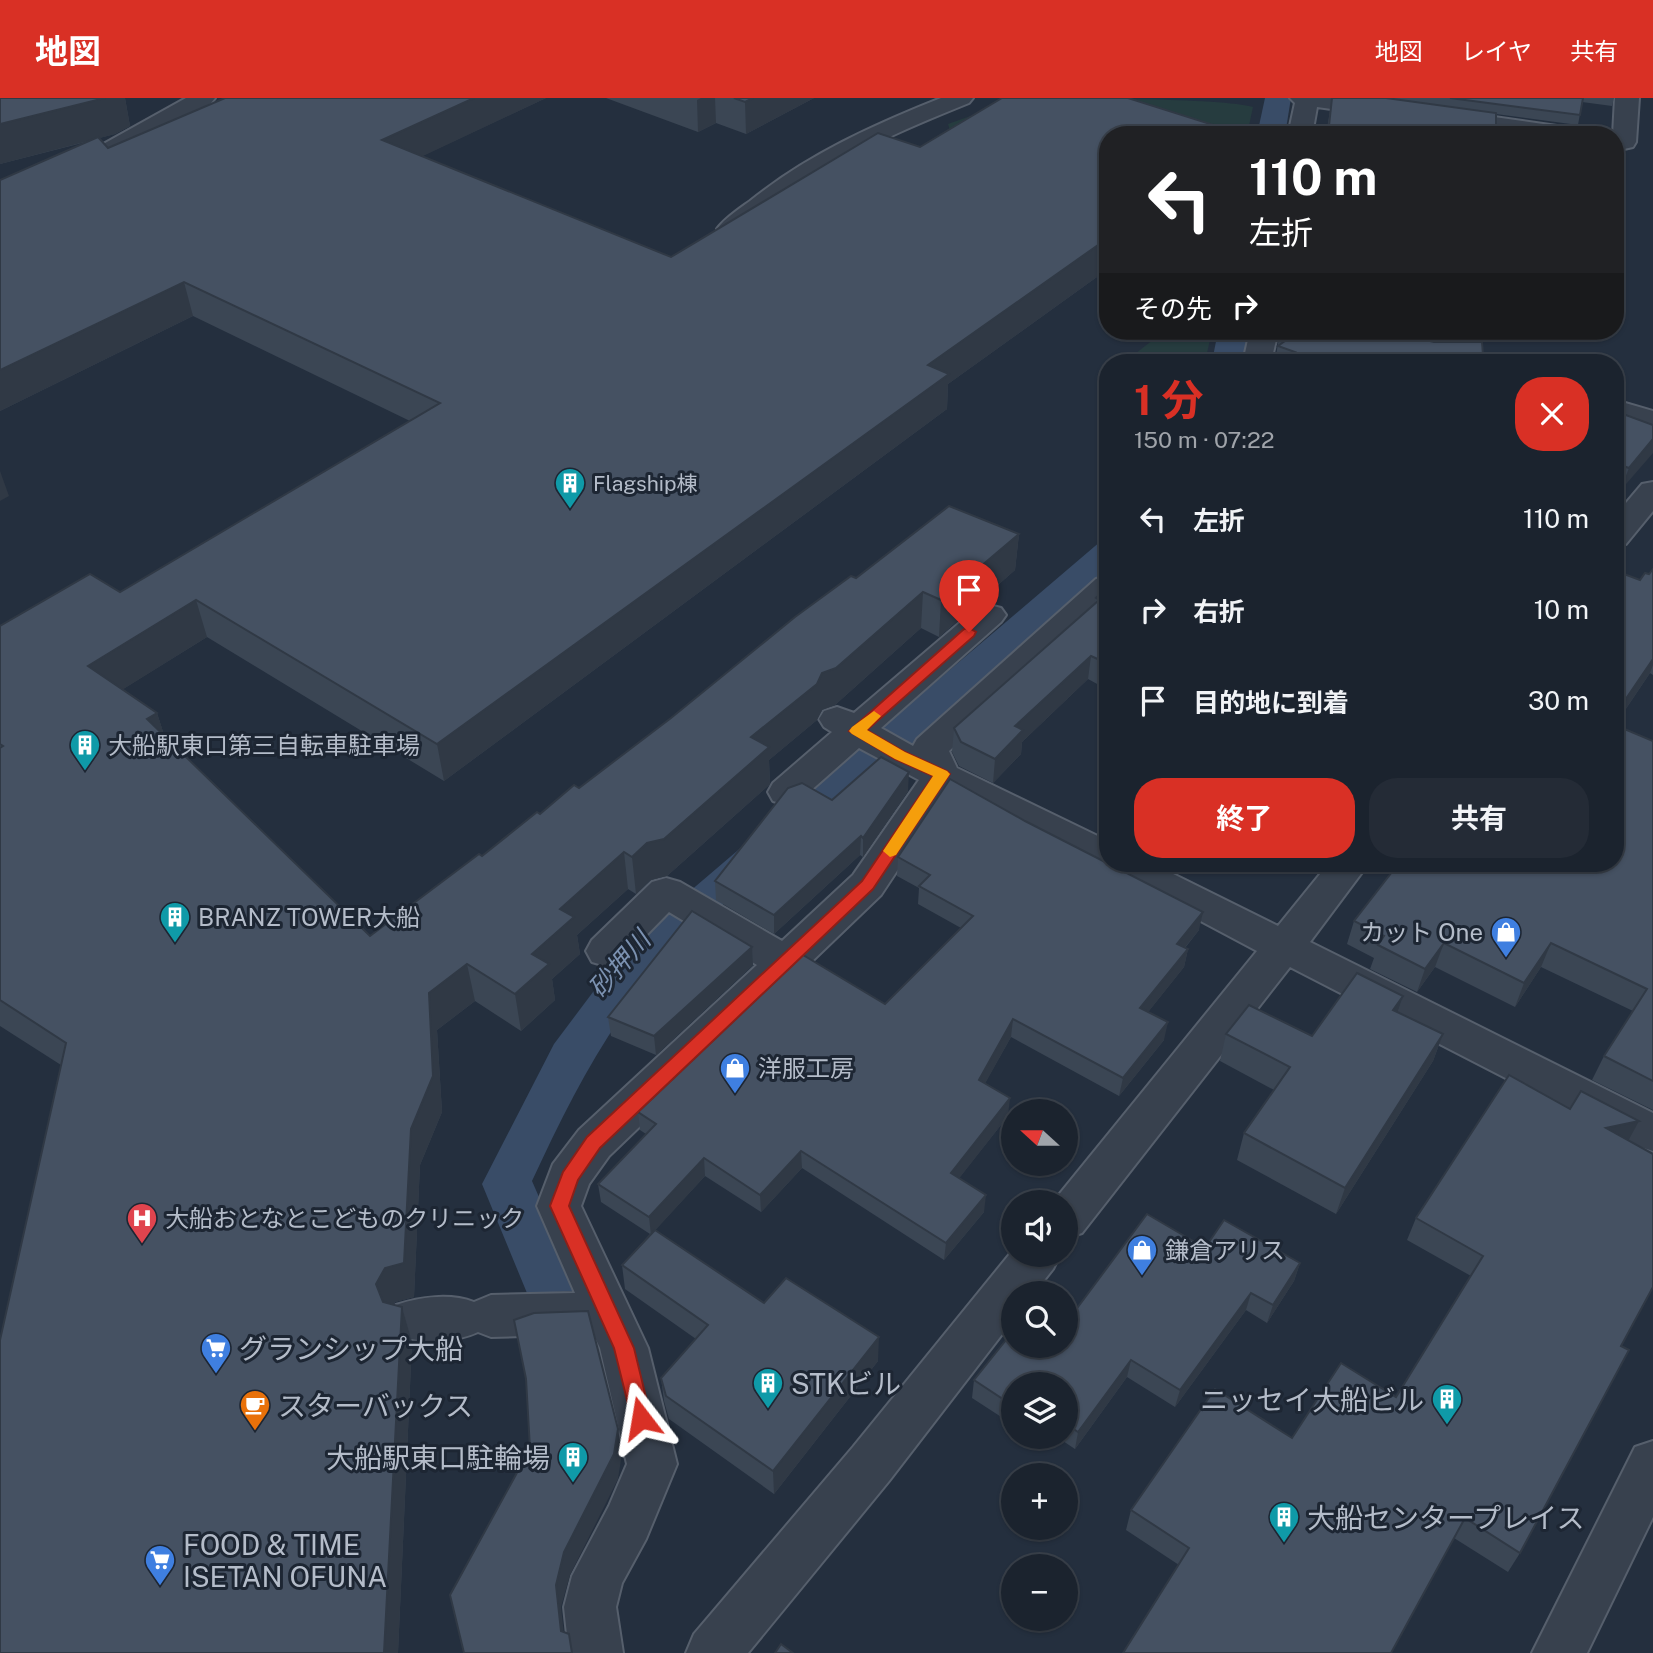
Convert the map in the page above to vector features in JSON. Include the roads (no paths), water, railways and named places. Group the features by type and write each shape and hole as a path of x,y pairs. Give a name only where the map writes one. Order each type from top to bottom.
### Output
{"street":[{"path":"0,197 98,157 203,98"},
{"path":"705,245 814,168 882,131 961,98"},
{"path":"1301,126 1304,98 1507,126"},
{"path":"1627,98 1628,143"},
{"path":"1624,412 1653,421"},
{"path":"1624,526 1653,491"},
{"path":"942,774 930,748 1099,594"},
{"path":"786,792 854,729 989,615"},
{"path":"854,729 900,755 1099,852"},
{"path":"596,1653 590,1606 598,1576 628,1522 652,1464 624,1348 559,1206 569,1177 594,1143 867,885 942,774"},
{"path":"1137,872 1653,1133"},
{"path":"1078,1204 1343,872"},
{"path":"606,951 666,892 785,962"},
{"path":"713,1653 871,1464 1027,1267"},
{"path":"413,1320 607,1313"},
{"path":"1559,1653 1653,1464"}],"water":[{"path":"1265,98 1291,98 1286,126 1259,126"},
{"path":"1216,340 1247,340 1245,354 1214,354"},
{"name":"砂押川","path":"1099,543 1099,581 905,751 717,910 673,953 633,1000 585,1075 532,1181 580,1291 527,1293 482,1184 554,1044 605,976 655,921"}],"place":[{"name":"Flagship棟","path":"570,510"},
{"name":"大船駅東口第三自転車駐車場","path":"85,772"},
{"name":"BRANZ TOWER大船","path":"175,944"},
{"name":"カット One","path":"1506,959"},
{"name":"洋服工房","path":"735,1095"},
{"name":"大船おとなとこどものクリニック","path":"142,1245"},
{"name":"鎌倉アリス","path":"1142,1277"},
{"name":"グランシップ大船","path":"216,1375"},
{"name":"STKビル","path":"768,1410"},
{"name":"ニッセイ大船ビル","path":"1447,1426"},
{"name":"スターバックス","path":"255,1432"},
{"name":"大船駅東口駐輪場","path":"573,1484"},
{"name":"大船センタープレイス","path":"1284,1544"},
{"name":"FOOD & TIME ISETAN OFUNA","path":"160,1587"}]}
